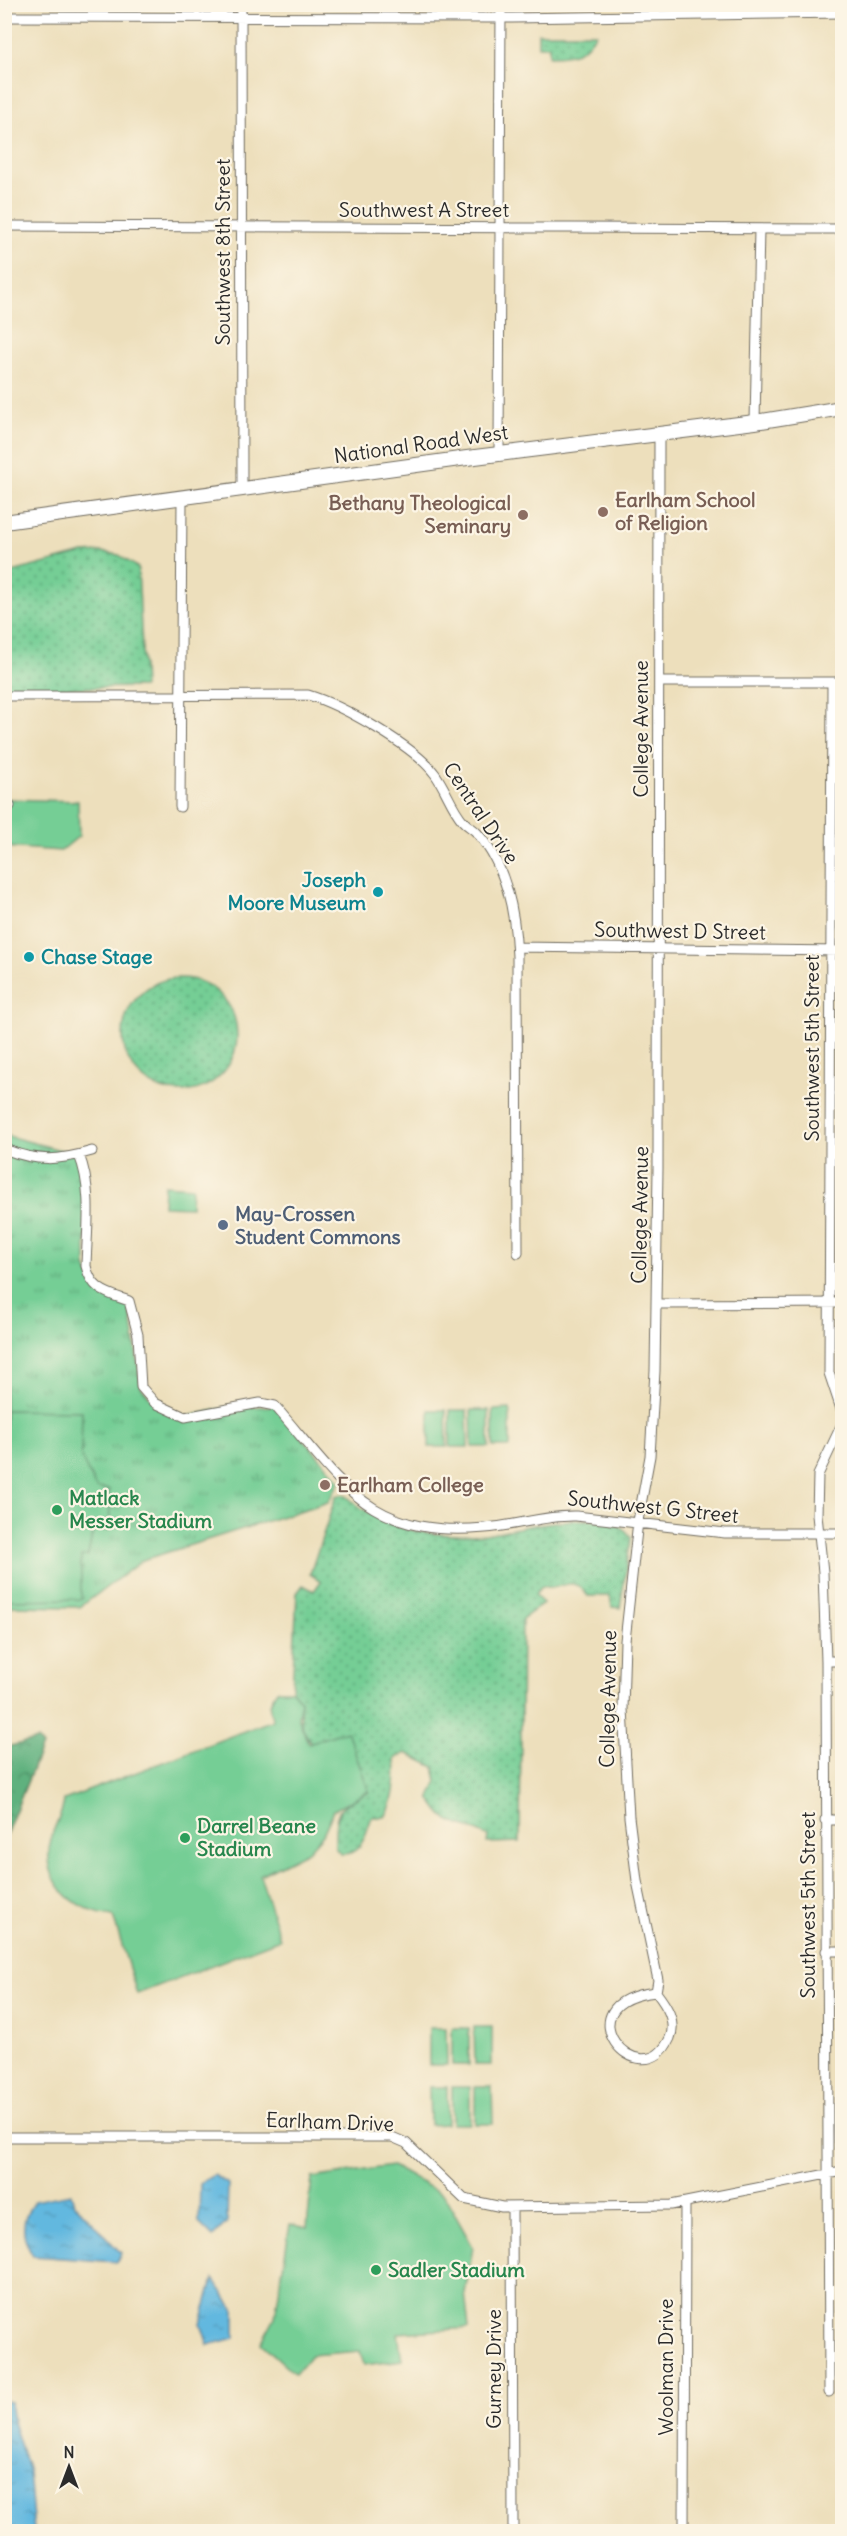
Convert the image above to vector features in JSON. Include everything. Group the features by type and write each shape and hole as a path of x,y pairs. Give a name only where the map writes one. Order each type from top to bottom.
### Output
{"main road":[{"name":"National Road West","path":"4,522 499,453 755,422 843,408"}],"street":[{"name":"Southwest 8th Street","path":"241,4 242,488"},
{"path":"499,453 501,4"},
{"path":"693,4 693,16"},
{"path":"4,17 501,18 843,13"},
{"name":"Southwest A Street","path":"4,226 843,230"},
{"path":"755,422 759,229"},
{"name":"College Avenue","path":"656,1992 631,1996 612,2013 609,2023 610,2037 614,2045 626,2055 650,2057 657,2054 669,2040 672,2024 667,2008 656,1992 658,1980 638,1881 624,1748 625,1641 639,1521 650,1456 657,1304 659,433"},
{"path":"180,807 182,498"},
{"name":"Southwest 5th Street","path":"832,681 829,1374 843,1412"},
{"path":"659,682 843,682"},
{"name":"Central Drive","path":"4,696 308,695 324,700 361,719 423,760 435,774 464,822 477,832 510,892 517,947 518,1253"},
{"name":"Southwest D Street","path":"517,947 843,951"},
{"path":"4,1149 20,1155 52,1161 92,1151"},
{"name":"Southwest G Street","path":"79,1155 85,1168 87,1192 86,1266 89,1277 93,1285 129,1300 138,1335 141,1387 155,1403 185,1417 260,1403 275,1406 354,1496 378,1513 415,1526 453,1529 487,1528 555,1515 639,1521 725,1533 843,1533"},
{"path":"657,1304 843,1303"},
{"name":"Southwest 5th Street","path":"830,2392 825,1820 826,1661 818,1475 843,1424"},
{"path":"826,1661 843,1661"},
{"path":"825,1820 843,1820"},
{"path":"826,1952 843,1952"},
{"name":"Earlham Drive","path":"4,2137 392,2137 406,2143 464,2199 482,2205 512,2207 685,2203 843,2170"},
{"name":"Woolman Drive","path":"684,2532 685,2203"},
{"name":"Gurney Drive","path":"512,2207 513,2532"}],"green space":[{"path":"538,33 596,33 582,50 549,56 549,46 538,46"},
{"path":"101,552 119,555 138,568 144,687 5,689 5,574 83,553"},
{"path":"4,799 78,801 79,836 61,851 5,847"},
{"path":"180,978 202,982 220,995 233,1013 237,1035 233,1057 220,1075 202,1088 180,1092 158,1088 140,1075 127,1057 123,1035 127,1013 140,995 158,982"},
{"path":"4,1135 79,1155 85,1168 86,1266 93,1285 129,1301 141,1387 155,1403 185,1417 224,1408 275,1406 340,1481 328,1502 143,1560 80,1607 5,1606"},
{"path":"164,1185 192,1187 191,1207 163,1206"},
{"path":"510,1409 510,1447 493,1447 493,1410"},
{"name":"Matlack Messer Stadium","path":"5,1410 82,1411 81,1457 96,1488 109,1490 110,1530 93,1530 88,1556 81,1556 81,1599 5,1600"},
{"path":"429,1410 446,1410 447,1447 429,1447"},
{"path":"450,1410 467,1410 468,1447 450,1447"},
{"path":"471,1410 489,1410 489,1447 472,1447"},
{"path":"344,1494 382,1520 426,1533 479,1535 541,1524 585,1520 604,1521 620,1527 631,1537 620,1608 612,1607 610,1596 588,1596 576,1585 542,1586 535,1594 543,1604 522,1619 520,1842 487,1843 488,1837 449,1821 430,1798 437,1781 434,1767 406,1753 395,1758 394,1789 385,1817 372,1817 362,1842 354,1851 341,1854 335,1848 339,1812 349,1802 369,1792 320,1754 311,1743 300,1717 301,1701 292,1690 297,1593 303,1585 314,1591 321,1581 310,1574 336,1496"},
{"name":"Darrel Beane Stadium","path":"277,1690 292,1690 301,1701 298,1717 308,1743 347,1731 369,1791 334,1810 323,1834 308,1851 260,1875 280,1939 137,1994 113,1916 85,1908 73,1901 63,1892 51,1868 49,1854 51,1839 64,1800 273,1720 270,1705"},
{"path":"37,1740 42,1746 5,1837 5,1747"},
{"path":"474,2027 492,2027 492,2065 475,2065"},
{"path":"429,2028 446,2028 447,2065 429,2065"},
{"path":"452,2028 469,2028 469,2065 452,2065"},
{"path":"429,2087 447,2087 447,2124 430,2125"},
{"path":"452,2087 470,2087 470,2124 452,2124"},
{"path":"475,2087 492,2087 493,2124 475,2124"},
{"name":"Sadler Stadium","path":"392,2166 444,2195 473,2247 465,2293 469,2328 398,2333 402,2360 364,2365 360,2351 311,2355 295,2374 261,2343 275,2317 290,2224 307,2228 312,2178"}],"water":[{"path":"214,2175 228,2184 227,2222 213,2237 199,2223 200,2183"},
{"path":"71,2194 74,2203 121,2253 117,2262 33,2256 24,2235 24,2221 29,2208 34,2201"},
{"path":"213,2279 235,2310 235,2338 208,2345 201,2324"},
{"path":"5,2401 10,2402 13,2422 29,2472 34,2531 5,2531"}],"place":[{"name":"Earlham School of Religion","path":"603,512"},
{"name":"Bethany Theological Seminary","path":"523,515"},
{"name":"Joseph Moore Museum","path":"378,892"},
{"name":"Chase Stage","path":"29,957"},
{"name":"May-Crossen Student Commons","path":"223,1225"},
{"name":"Earlham College","path":"325,1485"},
{"name":"Matlack Messer Stadium","path":"57,1510"},
{"name":"Darrel Beane Stadium","path":"185,1838"},
{"name":"Sadler Stadium","path":"376,2270"}]}
